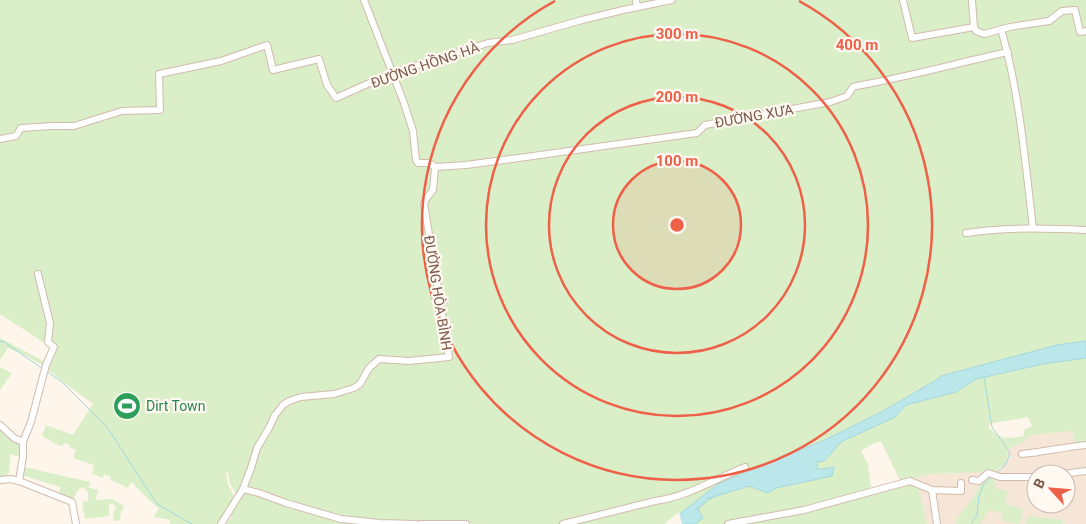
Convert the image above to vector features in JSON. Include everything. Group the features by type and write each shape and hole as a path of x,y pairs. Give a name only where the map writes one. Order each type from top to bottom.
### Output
{"street":[{"path":"364,0 404,103 413,131 416,160 418,163 430,162 435,167"},
{"path":"636,0 638,8"},
{"name":"ĐƯỜNG HỒNG HÀ","path":"0,139 16,136 21,128 74,126 122,111 160,110 159,74 229,59 267,46 273,70 319,58 327,85 336,98 392,73 488,43 512,40 582,20 672,0"},
{"path":"903,0 912,38 974,27"},
{"path":"972,0 974,27 976,31 984,34 1030,23 1049,21 1062,11 1075,10 1080,32 1086,31"},
{"path":"1001,29 1008,52 1018,111 1033,228"},
{"name":"ĐƯỜNG XƯA","path":"435,167 466,165 697,133 705,125 830,102 846,96 856,86 909,76 1008,52"},
{"name":"ĐƯỜNG HÒA BÌNH","path":"221,524 243,489 257,448 275,415 283,405 302,397 334,394 354,388 360,384 369,368 379,359 409,360 449,357 424,204 433,190 435,167"},
{"path":"966,233 1033,228 1086,230"},
{"path":"19,481 23,457 23,438 31,422 46,365 54,347 47,340 50,323 38,274"},
{"path":"0,425 14,438 23,442"},
{"path":"1022,454 1086,445"},
{"path":"563,524 664,500 700,488 745,466"},
{"path":"972,480 980,482 988,473 1000,477 1026,477"},
{"path":"0,480 11,479 19,481 72,502 76,524"},
{"path":"728,524 804,510 910,481 932,490 961,491 961,483"},
{"path":"243,489 341,519 416,524"},
{"path":"932,490 937,524"},
{"path":"421,524 466,524"}],"shaded area":[{"path":"1074,431 1086,444 1086,524 927,524 919,489 900,481 929,474 993,472 1005,465 1008,449 1032,435"}],"green space":[{"path":"0,0 1086,0 1086,341 1057,345 941,376 885,410 825,440 718,484 667,524 226,524 232,518 228,514 237,495 230,484 228,473 226,472 228,485 235,498 219,524 170,524 170,520 154,517 159,508 131,482 128,488 111,480 111,477 104,474 103,478 92,474 94,465 73,458 76,450 69,447 70,445 64,443 62,447 42,436 46,425 73,435 93,404 46,369 54,349 0,314"},
{"path":"0,338 47,363 45,367 27,356 8,348 0,360"},
{"path":"1086,358 1086,444 1074,444 1073,431 1032,435 1008,449 1005,465 993,472 930,474 900,481 881,441 861,451 868,464 871,489 908,484 919,489 927,524 695,524 703,518 697,509 707,499 749,485 769,493 776,488 807,482 824,469 817,469 817,462 824,461 841,442 895,417 906,405 956,392 976,379 1043,364","holes":["1028,417 1032,426 1024,430 1024,436 1009,438 997,434 988,427 993,423"]},
{"path":"0,367 12,373 0,390"},
{"path":"0,426 21,443 20,457 11,454 8,478 0,478"},
{"path":"24,467 90,482 89,488 98,490 96,500 112,499 124,506 120,520 114,521 113,512 116,509 112,503 109,505 109,516 85,519 82,502 88,501 88,495 83,487 78,491 74,500 59,495 60,487 22,475"},
{"path":"989,476 996,479 996,489 1007,491 1006,505 1023,508 1020,524 1003,521 1001,513 990,509 980,524 956,524 955,521 973,498 980,485"},
{"path":"1027,516 1063,520 1063,524 1026,524"}],"water":[{"path":"1086,341 1086,358 1043,364 976,379 956,392 906,405 895,417 841,442 824,461 817,462 817,469 834,467 832,476 776,488 768,493 749,486 707,499 698,509 703,518 695,524 667,524 718,484 825,440 885,410 941,376 1057,345"}],"pier":[{"path":"679,512 682,524 665,524 666,522"}],"waterway":[{"path":"0,341 43,369"},
{"path":"46,371 62,382 107,427 157,504 192,524"},
{"path":"984,377 992,427 1010,453 1005,466 997,472"},
{"path":"971,524 977,515 979,496 984,484 992,477"},
{"path":"697,509 714,496"}],"place":[{"name":"Dirt Town","path":"127,406"}]}
